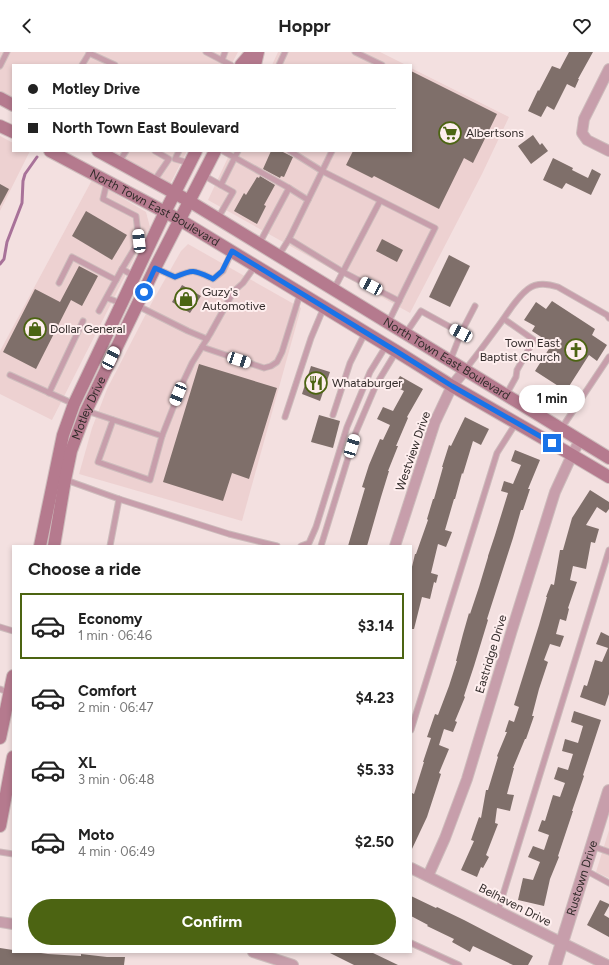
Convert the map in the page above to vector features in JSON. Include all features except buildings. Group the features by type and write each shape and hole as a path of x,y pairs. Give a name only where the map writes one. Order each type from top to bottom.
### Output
{"main road":[{"path":"242,64 252,52"},
{"path":"255,64 258,52"},
{"path":"0,98 12,104"},
{"path":"0,126 12,132"},
{"name":"North Town East Boulevard","path":"52,152 180,220 452,386 609,477"},
{"name":"North Town East Boulevard","path":"100,152 189,201 609,458"},
{"name":"Motley Drive","path":"40,545 63,435 74,404 165,212 196,152"},
{"name":"Motley Drive","path":"54,545 65,480 72,451 86,411 155,268 214,152"},
{"path":"324,307 334,290"},
{"path":"74,404 86,411"},
{"path":"0,738 3,708 12,679"},
{"path":"0,826 12,761"}],"street":[{"path":"609,68 584,119 582,133 587,140 609,151"},
{"name":"Westview Drive","path":"395,545 435,422 452,386 465,370"},
{"name":"Eastridge Drive","path":"428,876 445,838 467,779 555,492 580,440"},
{"name":"Rustown Drive","path":"555,965 609,791"},
{"name":"Belhaven Drive","path":"412,868 607,965"},
{"path":"0,922 12,924"},
{"path":"256,953 293,965"}],"lane":[{"path":"0,66 7,52"},
{"path":"83,64 89,52 113,64"},
{"path":"206,52 229,64"},
{"path":"222,60 225,52"},
{"path":"279,64 285,52"},
{"path":"355,52 380,64"},
{"path":"119,163 125,152"},
{"path":"157,152 169,159 190,163"},
{"path":"175,159 178,152"},
{"path":"225,152 308,200"},
{"path":"221,185 238,152"},
{"path":"292,152 322,171 435,228 388,323"},
{"path":"278,256 332,152"},
{"path":"153,182 169,159"},
{"path":"202,175 233,192 218,219"},
{"path":"99,311 139,241 136,216 103,199 107,182"},
{"path":"258,244 289,188"},
{"path":"334,290 380,201"},
{"path":"288,239 344,272 399,301"},
{"path":"155,268 175,277 189,271 198,272 213,279 222,271 232,251"},
{"path":"58,283 72,257 116,280"},
{"path":"112,420 98,462 150,480 162,436 192,363 234,290 243,283 255,266"},
{"path":"122,269 135,276"},
{"path":"465,370 483,348 516,301 529,288 540,284 550,284 558,287 609,318"},
{"path":"202,348 264,368 271,366 277,362 282,352 300,293"},
{"path":"107,298 122,304"},
{"path":"137,306 207,339"},
{"path":"450,361 461,333 475,306"},
{"path":"285,418 311,338 324,307"},
{"path":"406,333 421,311 461,333"},
{"path":"504,319 534,340 517,370 516,377 506,395"},
{"path":"49,393 83,321"},
{"path":"333,415 350,363 365,332"},
{"path":"304,545 309,543 316,527 347,427 370,372 391,348"},
{"path":"321,545 356,432 391,348"},
{"path":"552,443 609,357"},
{"path":"10,375 74,404"},
{"path":"86,411 162,436"},
{"path":"412,727 497,453 516,422"},
{"path":"65,480 119,500 229,534 273,545"},
{"path":"110,545 119,500"},
{"path":"498,911 609,550"},
{"path":"0,627 12,631"},
{"path":"592,846 609,852"},
{"path":"0,852 12,854"},
{"path":"585,870 609,882"},
{"path":"412,943 459,965"}],"shaded area":[{"path":"0,52 238,52 232,64 12,64 12,101 0,95"},
{"path":"278,52 380,52 404,64 272,64"},
{"path":"412,68 509,117 482,174 410,313 208,200 231,152 412,152"},
{"path":"0,136 12,142 12,152 30,152 0,211"},
{"path":"105,152 186,152 169,186"},
{"path":"92,180 146,212 150,227 52,420 0,394 0,351"},
{"path":"188,244 301,308 242,521 79,474 92,428 107,389 151,304 181,251"},
{"path":"609,830 609,878 596,872"}],"waterway":[{"path":"0,264 4,259 7,242 22,203 23,181 25,174 37,157"}],"place":[{"name":"Albertsons","path":"450,133"},
{"name":"Guzy's Automotive","path":"186,299"},
{"name":"Dollar General","path":"35,329"},
{"name":"Town East Baptist Church","path":"576,350"},
{"name":"Whataburger","path":"316,383"}],"route":[{"path":"144,292 155,268 175,277 189,271 198,272 213,279 222,271 232,251 452,386 552,443"}]}
